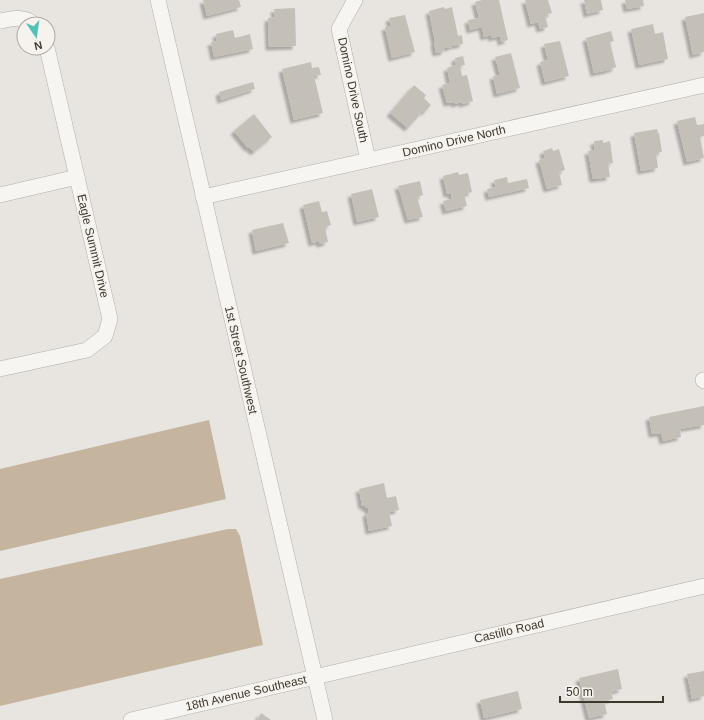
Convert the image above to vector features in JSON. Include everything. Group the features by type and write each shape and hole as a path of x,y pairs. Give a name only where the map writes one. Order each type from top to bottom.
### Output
{"street":[{"name":"1st Street Southwest","path":"158,0 325,720"},
{"name":"Domino Drive South","path":"355,0 339,29 368,160"},
{"path":"0,21 16,18"},
{"name":"Eagle Summit Drive","path":"0,370 87,350 105,336 110,319 49,56"},
{"name":"Domino Drive North","path":"203,196 704,85"},
{"path":"0,195 77,177"},
{"name":"Castillo Road","path":"315,677 704,586"},
{"name":"18th Avenue Southeast","path":"130,720 315,677"}],"shaded area":[{"path":"209,420 226,499 0,551 0,469"},
{"path":"228,529 236,529 240,536 263,645 0,706 0,579"}],"building":[{"path":"203,0 239,0 241,7 207,16"},
{"path":"482,0 499,0 508,40 501,42 500,36 492,38 491,35 484,37 482,27 470,30 468,20 479,18 475,2"},
{"path":"525,0 548,0 552,13 545,15 548,27 540,29 538,22 531,24"},
{"path":"584,0 601,0 603,10 587,14"},
{"path":"625,0 643,0 644,6 627,9"},
{"path":"444,7 445,9 452,7 458,36 462,35 463,44 445,48 445,51 436,53 429,11"},
{"path":"295,8 296,46 269,47 268,18 275,17 274,9"},
{"path":"704,13 704,52 693,55 685,17"},
{"path":"405,15 415,52 392,58 385,27 391,26 389,18"},
{"path":"653,24 655,34 663,32 668,59 639,65 631,29"},
{"path":"233,30 235,38 250,34 253,49 214,57 211,42 217,41 216,34"},
{"path":"611,31 614,41 610,42 616,67 594,73 586,38"},
{"path":"560,41 569,76 545,82 540,62 548,60 544,44"},
{"path":"511,53 520,88 497,94 493,76 500,75 495,57"},
{"path":"463,56 465,65 460,66 462,76 467,75 473,101 463,104 462,102 455,104 454,102 447,103 442,85 450,83 447,68 456,65 455,58"},
{"path":"311,62 312,68 319,67 321,75 314,76 323,113 294,120 282,69"},
{"path":"253,82 255,89 221,100 219,92"},
{"path":"414,85 426,95 424,98 431,105 425,112 423,111 408,128 390,113"},
{"path":"254,114 272,137 254,152 249,147 248,148 234,131"},
{"path":"695,117 697,125 704,124 704,136 700,137 704,158 687,162 677,121"},
{"path":"657,129 662,152 656,153 658,168 641,171 634,133"},
{"path":"603,140 603,143 610,141 613,163 608,164 610,177 593,179 588,151 595,150 594,141"},
{"path":"552,148 553,151 559,149 565,170 559,172 562,185 547,189 539,160 545,158 543,151"},
{"path":"458,172 459,175 468,173 472,192 464,194 467,206 446,211 443,201 452,199 451,193 447,194 443,176"},
{"path":"507,177 508,183 527,179 529,188 489,197 487,189 496,187 494,180"},
{"path":"420,181 423,195 417,197 423,217 408,220 398,186"},
{"path":"372,189 379,217 357,222 351,194"},
{"path":"319,201 322,212 327,211 331,225 325,227 328,242 320,244 319,241 312,243 303,205"},
{"path":"283,223 289,243 256,251 252,230"},
{"path":"704,406 704,425 680,429 681,437 663,441 661,433 652,434 649,417"},
{"path":"384,483 387,498 396,496 399,510 389,512 392,526 369,531 366,513 369,513 368,508 365,508 365,505 362,506 359,489"},
{"path":"618,669 622,689 611,692 613,699 604,701 607,714 589,718 579,678"},
{"path":"704,671 704,696 692,699 687,674"},
{"path":"518,691 522,709 484,718 480,700"},
{"path":"261,713 271,720 257,720"}]}
